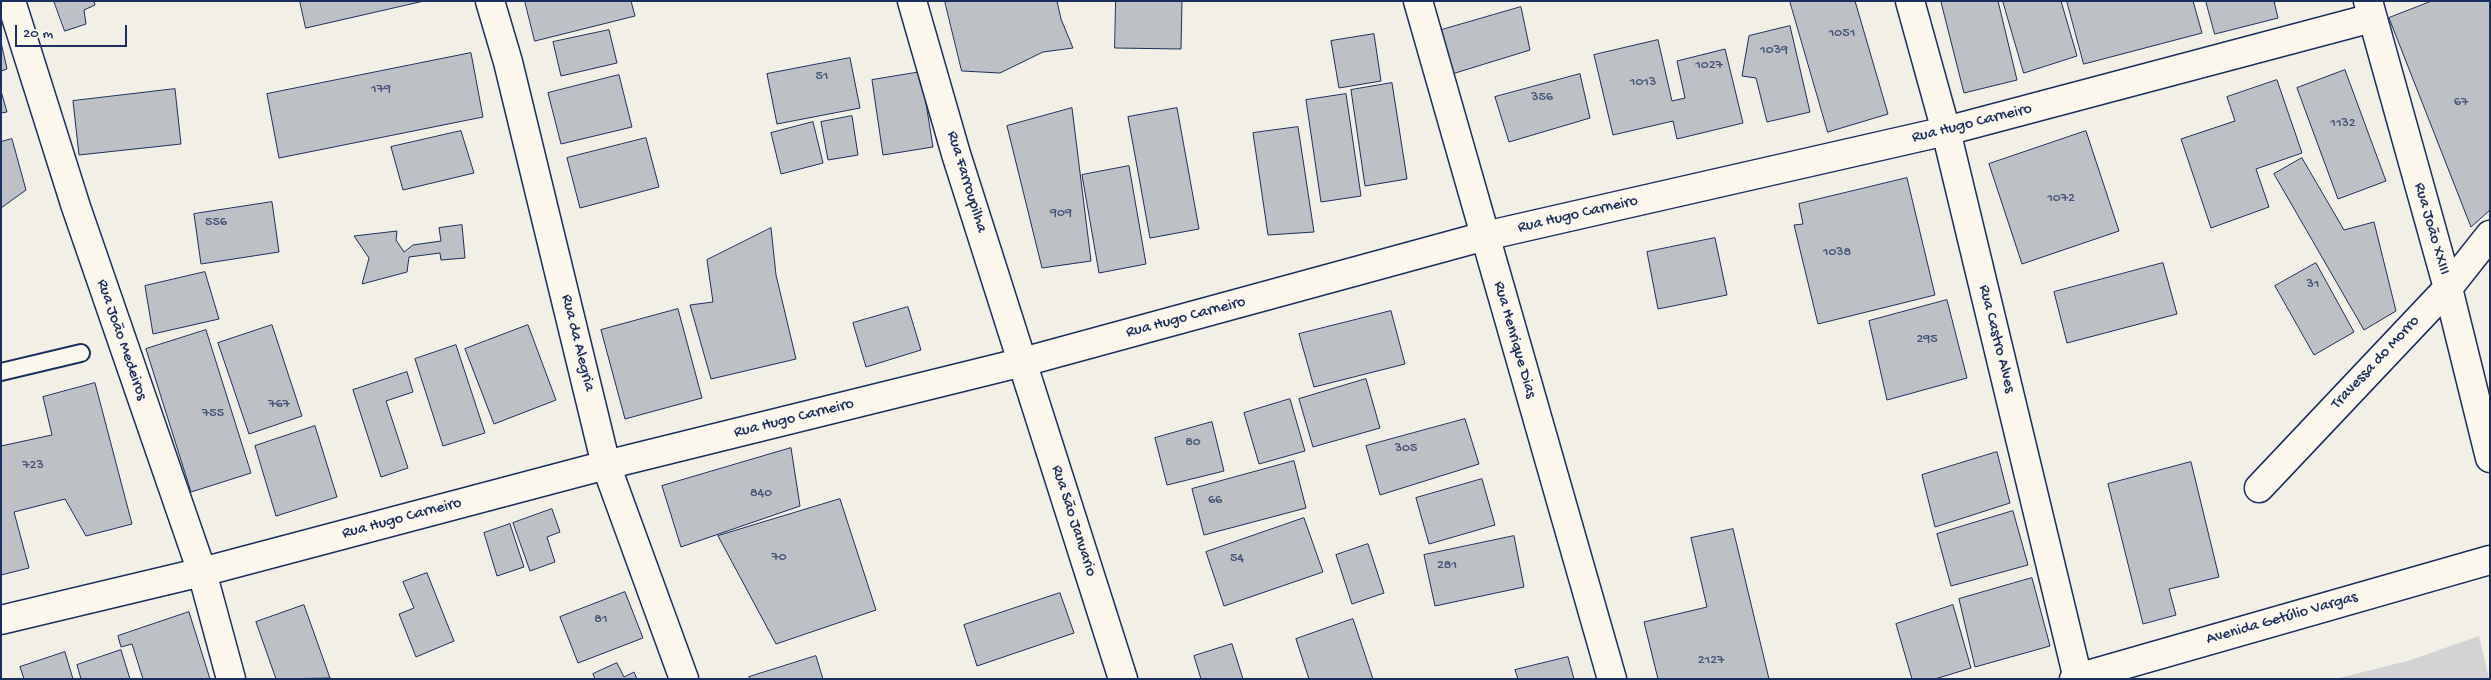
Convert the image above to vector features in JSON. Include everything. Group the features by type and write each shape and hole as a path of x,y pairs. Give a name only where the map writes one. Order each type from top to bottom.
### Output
{"street":[{"name":"Rua João Medeiros","path":"11,1 76,207 202,572 231,679"},
{"name":"Rua da Alegria","path":"490,1 508,62 606,465 684,679"},
{"name":"Rua Farroupilha","path":"912,1 956,154 1023,362"},
{"name":"Rua Henrique Dias","path":"1418,1 1612,679"},
{"name":"Rua Castro Alves","path":"1910,1 1946,131 2077,678"},
{"name":"Rua Hugo Carneiro","path":"1,620 202,572 606,465 1023,362 1485,236 1946,131 2370,10"},
{"name":"Rua João XXIII","path":"2370,10 2448,288 2490,458"},
{"name":"Travessa do Morro","path":"2259,488 2448,288 2490,235"},
{"name":"Rua São Januario","path":"1023,362 1124,679"},
{"name":"Avenida Getúlio Vargas","path":"2077,678 2490,560"}],"lane":[{"path":"1,372 82,353"}],"shaded area":[{"path":"2479,636 2489,679 2335,679 2411,660"}],"building":[{"path":"54,1 94,1 95,5 84,10 86,24 65,31"},
{"path":"300,1 424,1 306,28"},
{"path":"525,1 631,1 635,16 535,41"},
{"path":"945,1 1057,1 1061,19 1073,48 1043,52 1000,73 962,71"},
{"path":"1116,1 1182,1 1181,49 1115,48"},
{"path":"1790,1 1855,1 1888,114 1828,132"},
{"path":"1998,1 2017,80 1964,93 1941,2"},
{"path":"2003,1 2061,1 2077,56 2024,73"},
{"path":"2067,1 2193,1 2202,33 2084,64"},
{"path":"2206,1 2274,1 2278,18 2215,34"},
{"path":"2432,1 2490,1 2490,210 2471,227 2389,18"},
{"path":"1521,7 1530,50 1452,74 1438,31"},
{"path":"1790,26 1810,112 1767,122 1756,78 1742,76 1749,36"},
{"path":"609,30 617,63 561,76 553,42"},
{"path":"1374,34 1381,81 1339,88 1331,41"},
{"path":"1658,40 1672,101 1685,98 1677,61 1725,49 1743,123 1677,139 1673,121 1613,135 1594,55"},
{"path":"1,42 7,69 1,71"},
{"path":"471,53 483,117 279,158 267,94"},
{"path":"850,58 860,108 777,124 767,74"},
{"path":"2345,70 2386,181 2338,199 2297,88"},
{"path":"921,72 933,147 883,155 872,80"},
{"path":"1580,74 1590,118 1509,142 1495,97"},
{"path":"619,75 632,127 561,144 548,93"},
{"path":"2277,80 2302,153 2256,169 2269,207 2211,228 2181,139 2235,121 2227,97"},
{"path":"1392,83 1407,179 1365,186 1351,90"},
{"path":"175,89 181,144 79,155 73,101"},
{"path":"1,91 7,112 1,113"},
{"path":"1346,94 1361,196 1321,202 1306,100"},
{"path":"1072,108 1091,261 1042,268 1007,126"},
{"path":"1177,108 1199,229 1150,238 1128,117"},
{"path":"852,116 858,155 828,160 821,122"},
{"path":"813,122 823,163 781,174 771,133"},
{"path":"1298,127 1314,232 1268,235 1253,133"},
{"path":"461,131 474,173 403,190 391,147"},
{"path":"2086,131 2119,231 2022,264 1989,164"},
{"path":"646,138 659,187 580,208 567,158"},
{"path":"12,139 26,190 1,208 1,142"},
{"path":"2302,158 2344,230 2374,222 2396,311 2364,330 2274,174"},
{"path":"1129,166 1146,264 1099,273 1082,175"},
{"path":"1907,178 1935,295 1818,324 1794,225 1803,224 1799,204"},
{"path":"272,202 279,252 201,264 194,214"},
{"path":"462,225 465,258 441,260 440,253 409,257 407,272 362,284 369,258 354,236 397,231 396,240 404,252 413,245 441,241 439,228"},
{"path":"771,228 776,275 796,359 711,379 690,305 713,302 707,260"},
{"path":"1715,238 1727,295 1658,309 1647,252"},
{"path":"2163,263 2177,314 2067,343 2054,292"},
{"path":"2316,263 2354,332 2314,355 2275,286"},
{"path":"205,272 219,319 153,334 145,286"},
{"path":"1947,300 1967,378 1887,400 1869,321"},
{"path":"908,307 921,350 866,367 853,323"},
{"path":"678,309 702,398 625,419 601,330"},
{"path":"1391,311 1405,364 1314,387 1299,334"},
{"path":"272,325 302,416 249,434 218,343"},
{"path":"528,325 556,400 494,424 465,349"},
{"path":"206,330 251,473 191,492 146,349"},
{"path":"456,345 485,433 443,446 415,359"},
{"path":"407,372 413,392 386,401 408,468 381,477 353,390"},
{"path":"1366,379 1380,428 1313,447 1299,399"},
{"path":"95,383 132,524 86,536 65,499 14,512 29,568 1,575 1,446 52,435 43,397"},
{"path":"1290,399 1305,451 1259,464 1244,413"},
{"path":"1465,419 1479,464 1380,495 1366,446"},
{"path":"1212,422 1224,471 1167,485 1155,438"},
{"path":"315,426 337,497 276,516 255,446"},
{"path":"791,448 800,506 681,547 662,486"},
{"path":"1997,452 2010,503 1935,527 1922,475"},
{"path":"1294,461 1306,508 1204,535 1192,489"},
{"path":"2191,462 2219,577 2169,589 2176,615 2143,624 2108,484"},
{"path":"1482,479 1495,525 1429,544 1416,498"},
{"path":"840,499 876,610 776,644 718,536"},
{"path":"552,509 560,532 547,537 555,562 530,571 513,523"},
{"path":"2013,511 2028,565 1951,586 1937,534"},
{"path":"1304,518 1323,572 1224,606 1206,552"},
{"path":"510,524 524,567 497,576 484,533"},
{"path":"1733,529 1769,679 1658,679 1644,622 1707,607 1691,538"},
{"path":"1514,536 1524,587 1435,606 1424,555"},
{"path":"1368,544 1384,593 1352,604 1336,555"},
{"path":"427,573 454,641 416,657 399,614 414,608 403,582"},
{"path":"2032,578 2050,646 1975,667 1959,599"},
{"path":"625,592 643,638 578,663 560,617"},
{"path":"1060,593 1074,633 977,666 964,625"},
{"path":"304,605 330,678 276,679 256,622"},
{"path":"1953,605 1971,668 1935,679 1912,679 1896,624"},
{"path":"189,612 210,679 143,679 132,644 121,647 118,636"},
{"path":"1353,619 1373,679 1309,679 1296,639"},
{"path":"1232,644 1243,679 1201,679 1194,656"},
{"path":"121,650 130,679 81,679 77,665"},
{"path":"65,652 73,679 24,679 20,667"},
{"path":"816,656 823,679 750,679 749,677"},
{"path":"1568,657 1574,679 1518,679 1515,670"},
{"path":"617,663 624,677 634,672 637,679 595,679 593,674"}]}
